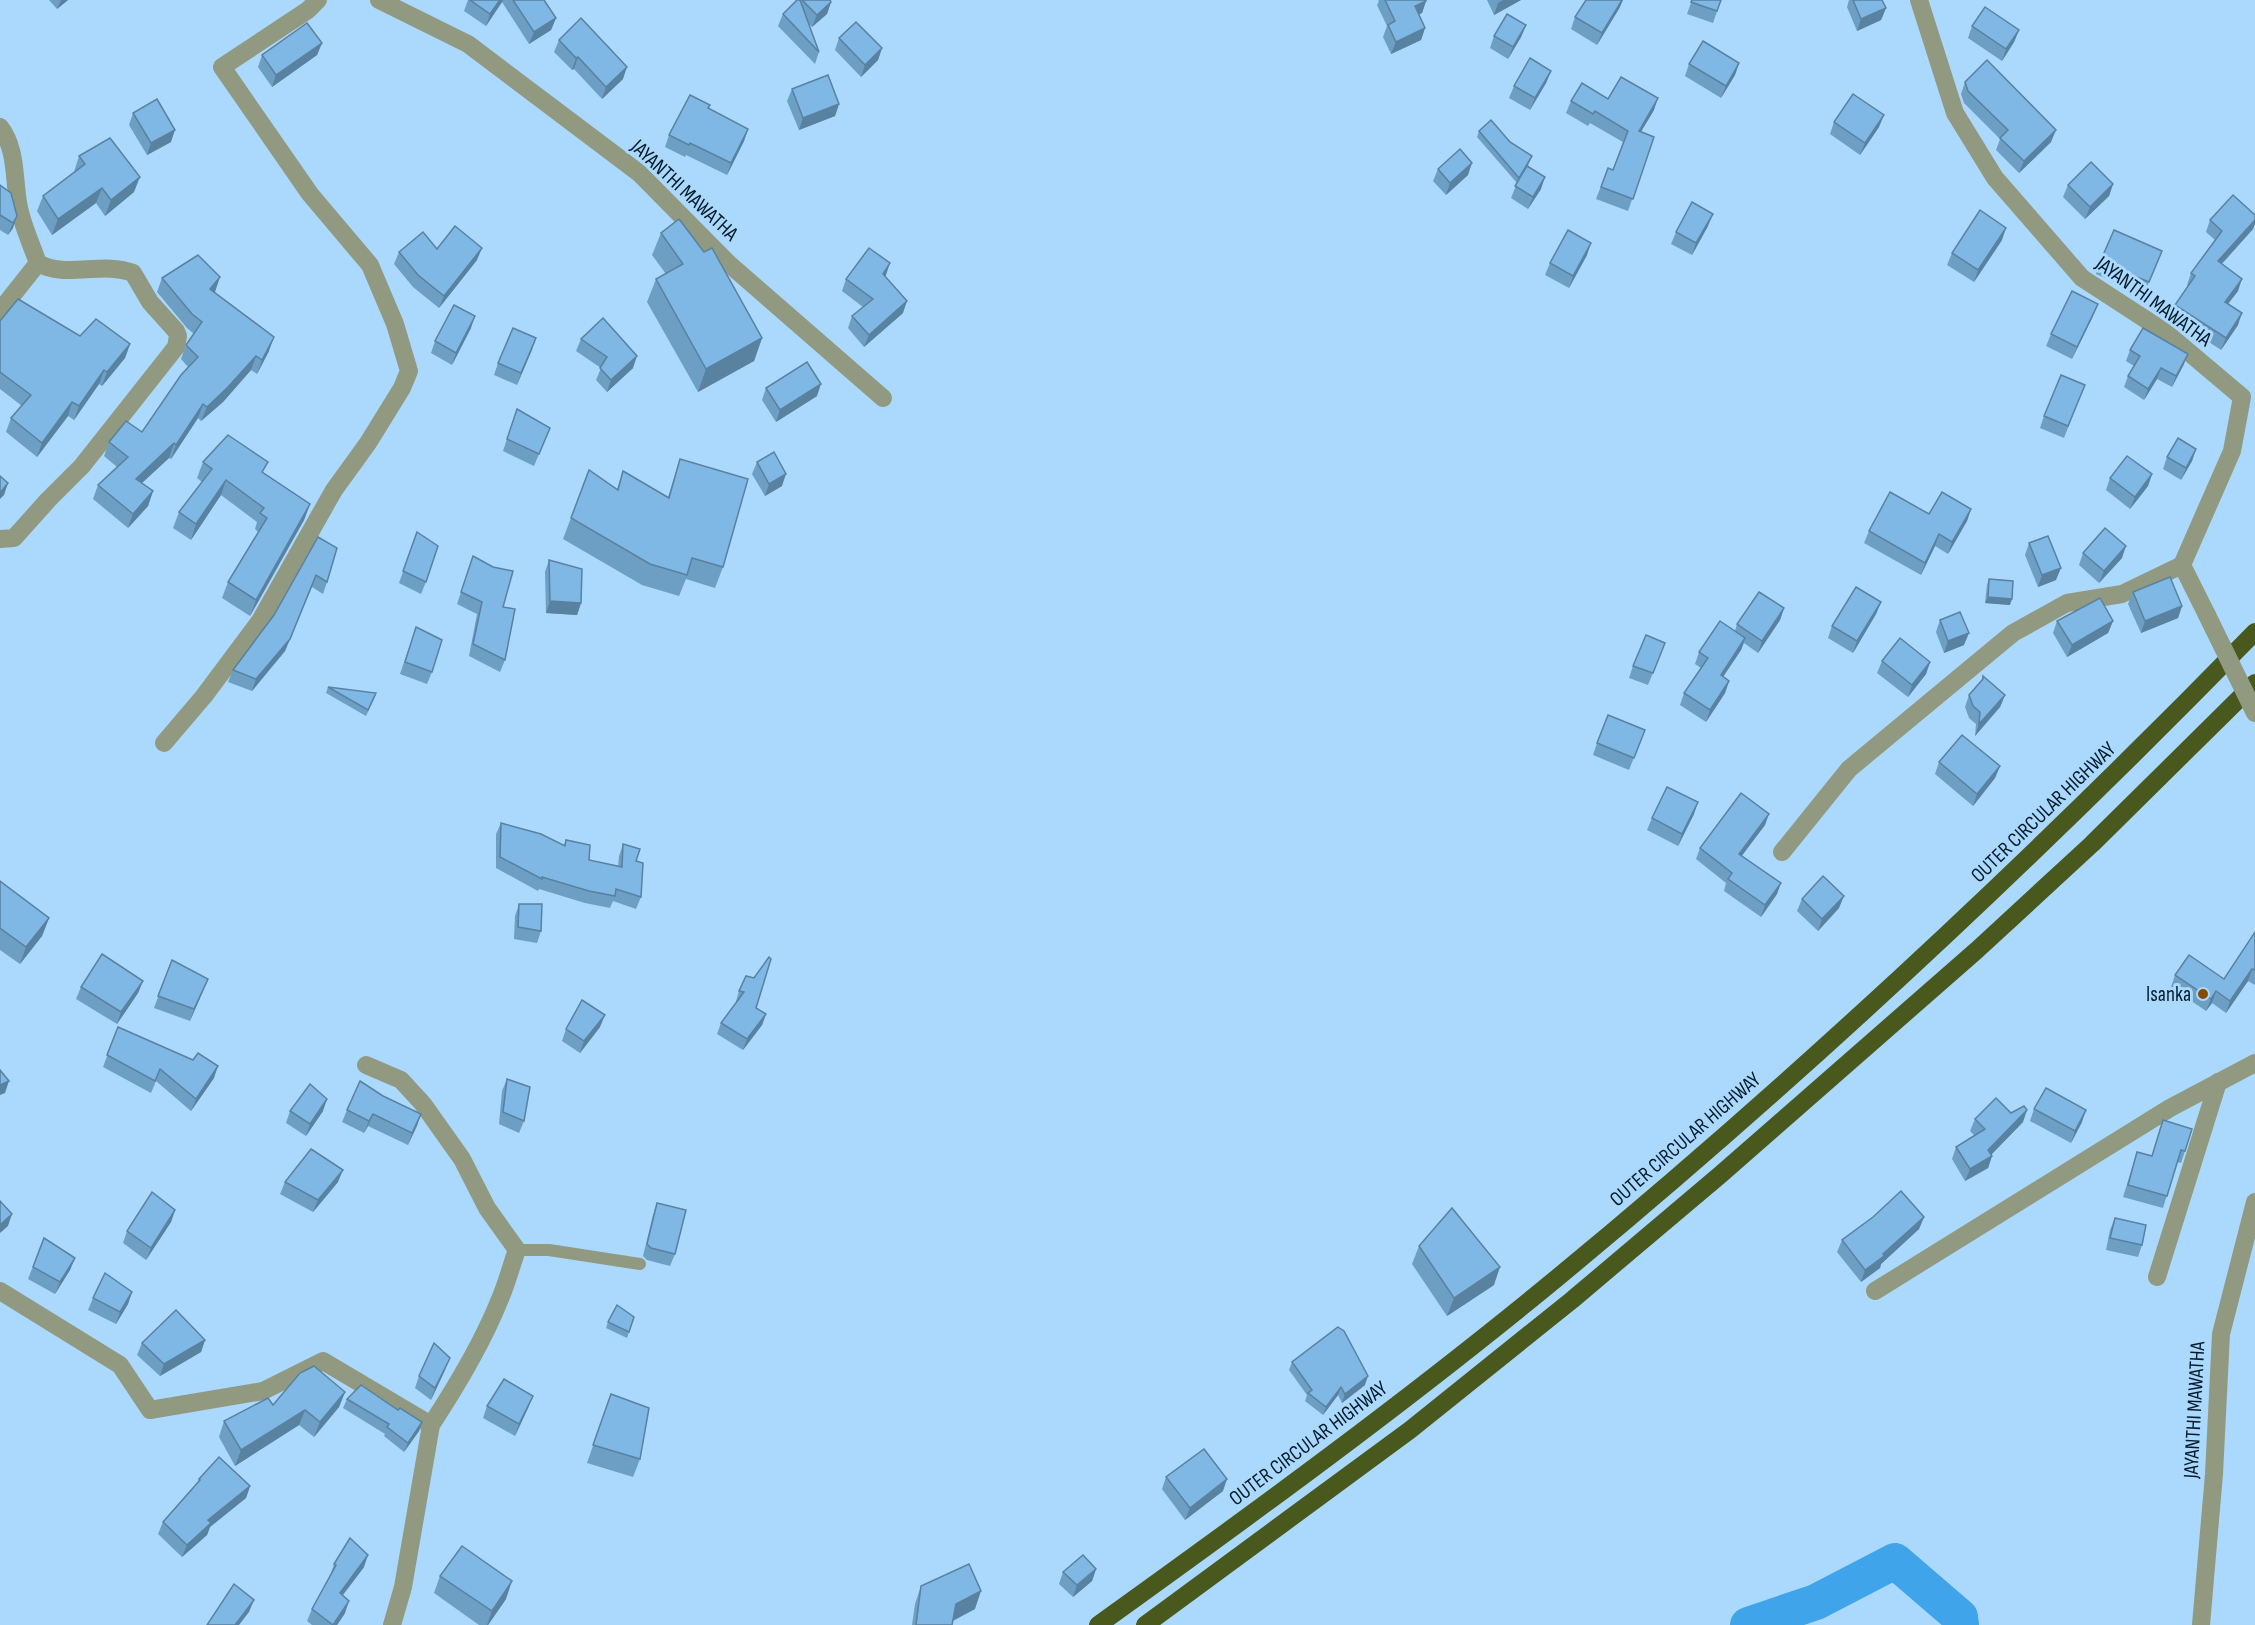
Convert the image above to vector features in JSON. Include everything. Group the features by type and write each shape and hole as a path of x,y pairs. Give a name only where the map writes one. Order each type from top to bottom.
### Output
{"highway":[{"name":"OUTER CIRCULAR HIGHWAY","path":"1098,1625 1390,1411 1555,1279 1702,1155 1813,1057 2066,822 2255,632"},
{"path":"1145,1625 1410,1430 1572,1300 1720,1175 1977,950 2092,844 2255,683"}],"street":[{"path":"164,743 204,696 260,621 334,490 368,443 402,388 409,371 395,324 370,265 310,194 222,67 308,10 318,0"},
{"name":"JAYANTHI MAWATHA","path":"379,0 468,44 639,173 728,263 883,398"},
{"name":"JAYANTHI MAWATHA","path":"1919,0 1955,113 1995,178 2082,278 2165,332 2242,397 2232,451 2182,565"},
{"path":"0,127 10,146 16,174 16,195 38,263"},
{"path":"0,311 38,263"},
{"path":"0,539 14,538 82,466 176,347 178,336 173,327 150,302 133,273 109,267 60,270 38,263"},
{"path":"1782,852 1849,769 2013,633 2067,603 2122,594 2182,565 2255,713"},
{"path":"1875,1291 2160,1114 2255,1063"},
{"path":"366,1065 401,1080 423,1104 462,1159 487,1208 517,1250 501,1296 478,1347 463,1377 431,1425 403,1587 392,1625"},
{"path":"2157,1277 2218,1082"},
{"name":"JAYANTHI MAWATHA","path":"2201,1625 2214,1474 2221,1334 2255,1202"},
{"path":"0,1291 120,1365 150,1410 263,1391 323,1361 431,1425"}],"lane":[{"path":"517,1250 549,1250 640,1264"}],"building":[{"path":"470,0 500,0 490,14"},
{"path":"513,0 544,0 556,18 534,32"},
{"path":"797,0 800,0 819,52 783,14"},
{"path":"802,0 830,0 831,2 817,15"},
{"path":"1385,0 1426,0 1415,6 1425,28 1396,42 1388,25 1395,21"},
{"path":"1586,0 1622,0 1602,33 1575,17"},
{"path":"1692,0 1721,0 1717,11 1691,2"},
{"path":"1853,0 1882,0 1886,8 1861,19"},
{"path":"1985,7 2019,30 2006,49 1972,26"},
{"path":"1507,14 1526,25 1513,47 1494,36"},
{"path":"581,18 627,67 606,87 559,40"},
{"path":"856,22 882,48 865,65 839,38"},
{"path":"307,23 322,43 276,75 262,55"},
{"path":"1703,41 1739,63 1726,86 1689,64"},
{"path":"1530,58 1551,71 1535,98 1514,86"},
{"path":"1987,60 2056,130 2024,161 2000,138 2008,130 1968,91 1965,82"},
{"path":"828,75 839,104 803,118 792,89"},
{"path":"1621,77 1658,98 1639,131 1654,137 1633,199 1601,187 1608,168 1613,170 1628,131 1595,111 1593,114 1571,101 1582,83 1608,99"},
{"path":"1853,94 1884,115 1865,143 1834,122"},
{"path":"690,95 710,105 708,108 748,129 731,163 669,135"},
{"path":"157,99 175,130 151,143 133,113"},
{"path":"1491,120 1510,142 1532,156 1519,178 1479,131"},
{"path":"110,138 140,177 111,200 102,188 58,219 43,196 85,164 79,156"},
{"path":"1460,149 1472,163 1450,183 1438,169"},
{"path":"2091,162 2113,184 2090,207 2068,185"},
{"path":"1527,166 1545,177 1533,197 1515,186"},
{"path":"0,185 11,193 17,216 13,223 0,215"},
{"path":"2233,195 2255,215 2255,220 2218,261 2242,279 2225,302 2242,313 2226,338 2175,305 2195,276 2191,273 2222,231 2210,220"},
{"path":"1692,202 1713,214 1696,243 1676,232"},
{"path":"1980,210 2006,228 1978,270 1952,253"},
{"path":"679,219 704,252 712,248 762,338 706,369 656,279 683,264 661,233"},
{"path":"455,226 482,248 444,296 418,275 399,252 423,232 437,249"},
{"path":"1568,230 1591,243 1573,276 1550,263"},
{"path":"2114,230 2162,251 2149,282 2100,262"},
{"path":"869,248 890,263 883,274 907,301 869,335 852,316 873,299 846,279"},
{"path":"198,255 220,277 210,289 274,337 262,360 256,356 207,407 203,404 176,445 174,443 136,479 153,491 133,514 98,485 128,457 109,442 126,421 142,432 181,375 198,357 186,345 202,322 192,314 162,278"},
{"path":"2072,291 2098,304 2077,347 2051,334"},
{"path":"18,299 80,336 96,319 130,344 107,372 104,370 79,406 72,402 42,443 11,418 31,395 0,372 0,321"},
{"path":"454,305 475,316 456,353 435,341"},
{"path":"603,318 637,356 611,380 600,368 607,357 581,339"},
{"path":"513,328 536,338 521,373 498,363"},
{"path":"2143,328 2188,354 2176,376 2161,368 2148,389 2128,376 2140,356 2130,350"},
{"path":"807,362 821,384 780,410 766,388"},
{"path":"2061,375 2085,385 2068,426 2044,416"},
{"path":"517,409 550,428 539,454 507,439"},
{"path":"228,435 268,462 262,472 310,504 256,600 228,582 267,518 260,513 264,508 226,480 196,524 179,512 212,469 203,462"},
{"path":"2178,438 2196,449 2186,468 2167,457"},
{"path":"774,452 786,474 769,484 757,462"},
{"path":"2127,456 2152,474 2135,497 2110,478"},
{"path":"680,459 748,479 723,567 692,558 687,575 650,564 571,518 589,470 618,490 623,471 669,498"},
{"path":"0,476 8,483 0,493"},
{"path":"1890,492 1929,514 1942,492 1971,509 1952,542 1939,534 1925,563 1869,531"},
{"path":"2105,528 2126,546 2104,571 2083,553"},
{"path":"417,532 438,546 426,582 403,571"},
{"path":"2048,536 2061,568 2042,575 2029,543"},
{"path":"318,537 337,548 327,582 316,575 290,639 256,679 233,670 274,615"},
{"path":"473,556 493,567 513,571 503,607 515,609 505,660 473,644 482,602 461,592"},
{"path":"549,560 582,569 581,603 550,601"},
{"path":"2170,577 2182,606 2145,621 2133,592"},
{"path":"1989,579 2013,581 2012,599 1988,597"},
{"path":"1856,587 1881,602 1857,641 1832,626"},
{"path":"1759,592 1784,608 1762,641 1737,624"},
{"path":"2100,598 2113,621 2072,645 2057,621"},
{"path":"1960,612 1969,633 1948,641 1940,620"},
{"path":"1720,621 1745,638 1721,675 1729,681 1710,710 1684,693 1708,658 1699,652"},
{"path":"416,627 442,640 432,672 405,662"},
{"path":"1646,635 1665,643 1653,673 1633,666"},
{"path":"1900,638 1930,662 1912,685 1882,661"},
{"path":"1983,676 2005,695 1979,724 1980,712 1973,706 1969,695"},
{"path":"328,687 376,693 368,710"},
{"path":"1608,715 1645,730 1634,758 1597,743"},
{"path":"1962,735 2000,766 1977,794 1939,762"},
{"path":"1667,787 1698,802 1682,834 1652,818"},
{"path":"1741,793 1769,814 1739,854 1781,883 1765,905 1728,879 1732,873 1700,848"},
{"path":"501,823 541,834 565,846 566,840 590,845 589,860 622,867 623,844 640,849 636,861 643,863 641,897 616,889 615,896 542,877 542,879 500,857"},
{"path":"1823,876 1844,896 1822,919 1802,899"},
{"path":"0,881 49,918 26,947 0,928"},
{"path":"519,904 542,904 541,931 518,927"},
{"path":"2255,932 2255,970 2252,969 2230,1001 2216,991 2211,999 2175,975 2189,955 2224,979"},
{"path":"102,954 143,981 121,1012 81,987"},
{"path":"769,957 771,959 756,1008 766,1014 747,1039 721,1023 744,992 739,991 746,976 754,978"},
{"path":"172,960 208,979 194,1009 158,996"},
{"path":"582,1000 605,1015 584,1041 566,1029"},
{"path":"118,1027 193,1060 198,1053 218,1066 196,1099 160,1069 155,1081 107,1055"},
{"path":"0,1070 9,1081 0,1085"},
{"path":"507,1079 530,1087 524,1121 503,1112"},
{"path":"360,1081 383,1096 421,1114 412,1133 373,1114 369,1121 347,1110"},
{"path":"310,1084 327,1099 310,1124 290,1111"},
{"path":"2046,1088 2086,1110 2075,1131 2034,1109"},
{"path":"1996,1098 2011,1113 2024,1106 2027,1110 1988,1150 1992,1156 1970,1169 1956,1147 1985,1129 1975,1119"},
{"path":"2163,1120 2192,1129 2185,1151 2181,1150 2167,1196 2128,1185 2137,1152 2152,1156"},
{"path":"311,1149 343,1170 318,1200 285,1182"},
{"path":"1901,1191 1924,1217 1883,1254 1884,1256 1865,1270 1842,1240 1873,1217"},
{"path":"152,1192 175,1210 151,1248 127,1231"},
{"path":"0,1201 12,1214 0,1225"},
{"path":"657,1203 686,1210 675,1254 651,1248 647,1244"},
{"path":"1452,1208 1500,1267 1454,1298 1419,1246"},
{"path":"2115,1218 2146,1225 2142,1245 2110,1238"},
{"path":"44,1238 75,1258 60,1282 33,1267"},
{"path":"105,1273 132,1292 120,1312 93,1298"},
{"path":"617,1305 634,1317 629,1332 608,1322"},
{"path":"176,1310 205,1340 164,1364 142,1343"},
{"path":"1338,1327 1344,1331 1368,1376 1345,1394 1341,1387 1326,1407 1308,1393 1312,1390 1292,1362"},
{"path":"434,1343 450,1358 435,1388 419,1376"},
{"path":"314,1366 345,1392 320,1422 305,1410 241,1450 224,1421 268,1398 273,1405 300,1373"},
{"path":"504,1379 533,1396 519,1424 487,1406"},
{"path":"361,1385 398,1410 400,1408 422,1422 408,1443 387,1427 389,1424 347,1399"},
{"path":"611,1394 649,1408 640,1459 593,1445"},
{"path":"1204,1449 1227,1479 1190,1508 1166,1477"},
{"path":"219,1457 250,1486 208,1520 211,1523 187,1545 163,1522"},
{"path":"350,1538 368,1555 340,1593 349,1601 333,1625 312,1609 336,1565 334,1564"},
{"path":"462,1546 512,1581 492,1611 440,1576"},
{"path":"1083,1555 1096,1569 1077,1585 1063,1572"},
{"path":"969,1564 981,1591 956,1604 952,1625 916,1625 921,1586"},
{"path":"234,1584 254,1600 235,1625 207,1625"}],"waterway":[{"path":"1748,1625 1816,1602 1895,1561 1960,1617 1961,1625"}],"place":[{"name":"Isanka","path":"2203,994"}]}
